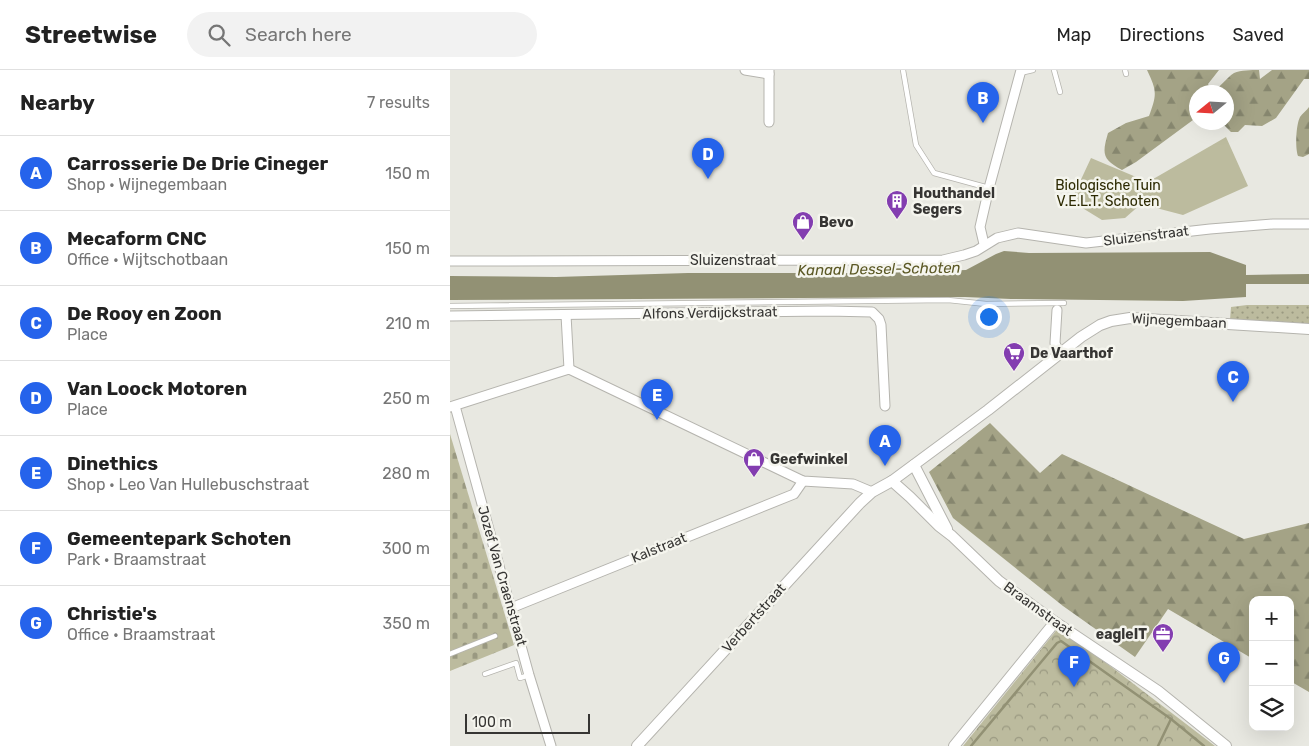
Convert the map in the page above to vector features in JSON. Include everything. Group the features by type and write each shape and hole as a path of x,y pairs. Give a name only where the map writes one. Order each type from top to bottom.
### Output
{"street":[{"path":"745,70 769,72 768,122"},
{"path":"984,244 980,227 1021,71"},
{"name":"Sluizenstraat","path":"450,261 943,260 976,251 984,244 1018,233 1086,243 1210,229 1273,224 1309,224"},
{"path":"1058,354 1055,343 1061,306"},
{"name":"Alfons Verdijckstraat","path":"450,316 872,312 880,320 881,325 885,406"},
{"path":"566,315 569,369"},
{"name":"Wijnegembaan","path":"872,492 892,481 914,465 988,410 1058,354 1100,325 1130,318 1309,329"},
{"path":"452,406 569,369 803,481 853,484 872,492"},
{"name":"Jozef Van Craenstraat","path":"452,406 551,746"},
{"name":"Braamstraat","path":"914,465 932,512"},
{"name":"Kalstraat","path":"510,608 794,494 803,481"},
{"name":"Braamstraat","path":"892,481 932,512 952,536 999,581 1055,622 1158,691 1226,746"},
{"name":"Verbertstraat","path":"637,746 850,512 872,492"},
{"path":"954,746 1055,622"}],"lane":[{"path":"903,70 916,145 934,173 989,188"},
{"path":"1021,71 1032,70"},
{"path":"1054,70 1060,92"},
{"path":"450,306 938,300 986,304 1061,306"},
{"path":"450,654 495,636"},
{"path":"485,674 516,663 520,678 529,674"}],"green space":[{"path":"1147,70 1219,70 1208,85 1189,85 1189,123 1122,170 1111,163 1105,155 1108,133 1126,123 1149,116 1155,97 1153,83"},
{"path":"1259,70 1260,79 1272,70 1309,70 1309,79 1304,79 1276,118 1262,126 1245,125 1238,132 1231,132 1229,130 1234,130 1234,85 1221,85 1231,75 1240,71"},
{"path":"1309,107 1309,154 1303,157 1298,156 1297,152 1297,130 1300,117"},
{"name":"Biologische Tuin V.E.L.T. Schoten","path":"1226,137 1248,186 1183,215 1141,204 1125,218 1102,220 1071,201 1091,158 1148,182"},
{"path":"1247,305 1309,305 1309,325 1230,320 1231,307"},
{"path":"990,423 1040,473 1062,454 1244,539 1309,523 1309,692 1294,683 1294,596 1249,596 1249,657 1168,609 1135,657 1063,606 953,518 929,472"},
{"path":"450,434 514,645 450,671"},
{"path":"1059,627 1215,746 963,746"}],"shaded area":[{"path":"1004,251 1029,253 1210,252 1246,265 1246,275 1309,274 1309,284 1246,284 1246,297 1183,301 965,297 450,300 450,276 556,277 688,273 875,273 966,270"}],"waterway":[{"path":"971,746 1057,643 1061,641 1171,719 1204,746"},
{"path":"1158,746 1171,719"}],"place":[{"name":"Mecaform CNC","path":"983,123"},
{"name":"Van Loock Motoren","path":"708,179"},
{"name":"Houthandel Segers","path":"897,220"},
{"name":"Bevo","path":"803,241"},
{"name":"De Vaarthof","path":"1014,372"},
{"name":"De Rooy en Zoon","path":"1233,402"},
{"name":"Dinethics","path":"657,420"},
{"name":"Carrosserie De Drie Cineger","path":"885,466"},
{"name":"Geefwinkel","path":"754,478"},
{"name":"eagleIT","path":"1163,653"},
{"name":"Christie's","path":"1224,683"},
{"name":"Gemeentepark Schoten","path":"1074,687"}],"water label":[{"name":"Kanaal Dessel-Schoten","path":"879,269"}]}
